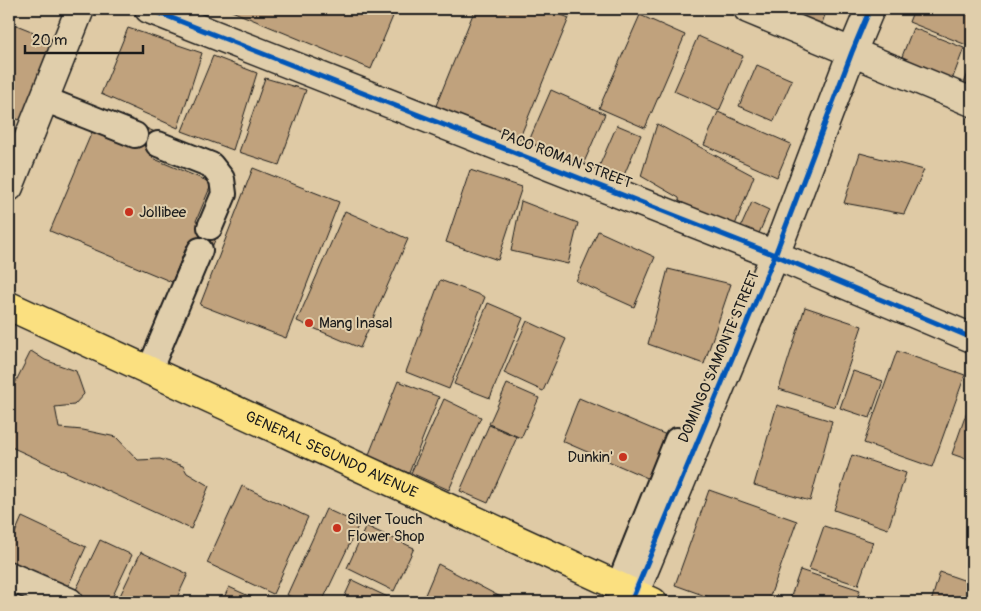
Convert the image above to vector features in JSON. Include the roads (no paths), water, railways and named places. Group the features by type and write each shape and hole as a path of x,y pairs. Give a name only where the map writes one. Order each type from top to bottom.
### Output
{"highway":[{"name":"GENERAL SEGUNDO AVENUE","path":"9,306 635,596"}],"street":[{"path":"9,188 80,9"},
{"name":"PACO ROMAN STREET","path":"149,9 775,255 972,338"},
{"path":"748,9 972,102"},
{"name":"DOMINGO SAMONTE STREET","path":"635,596 775,255 870,9"},
{"path":"9,576 69,602"}],"lane":[{"path":"44,100 135,135"},
{"path":"158,144 211,166 222,179 224,194 210,227"},
{"path":"149,371 200,250"}],"place":[{"name":"Jollibee","path":"129,212"},
{"name":"Mang Inasal","path":"309,323"},
{"name":"Dunkin'","path":"623,457"},
{"name":"Silver Touch Flower Shop","path":"337,528"}]}
